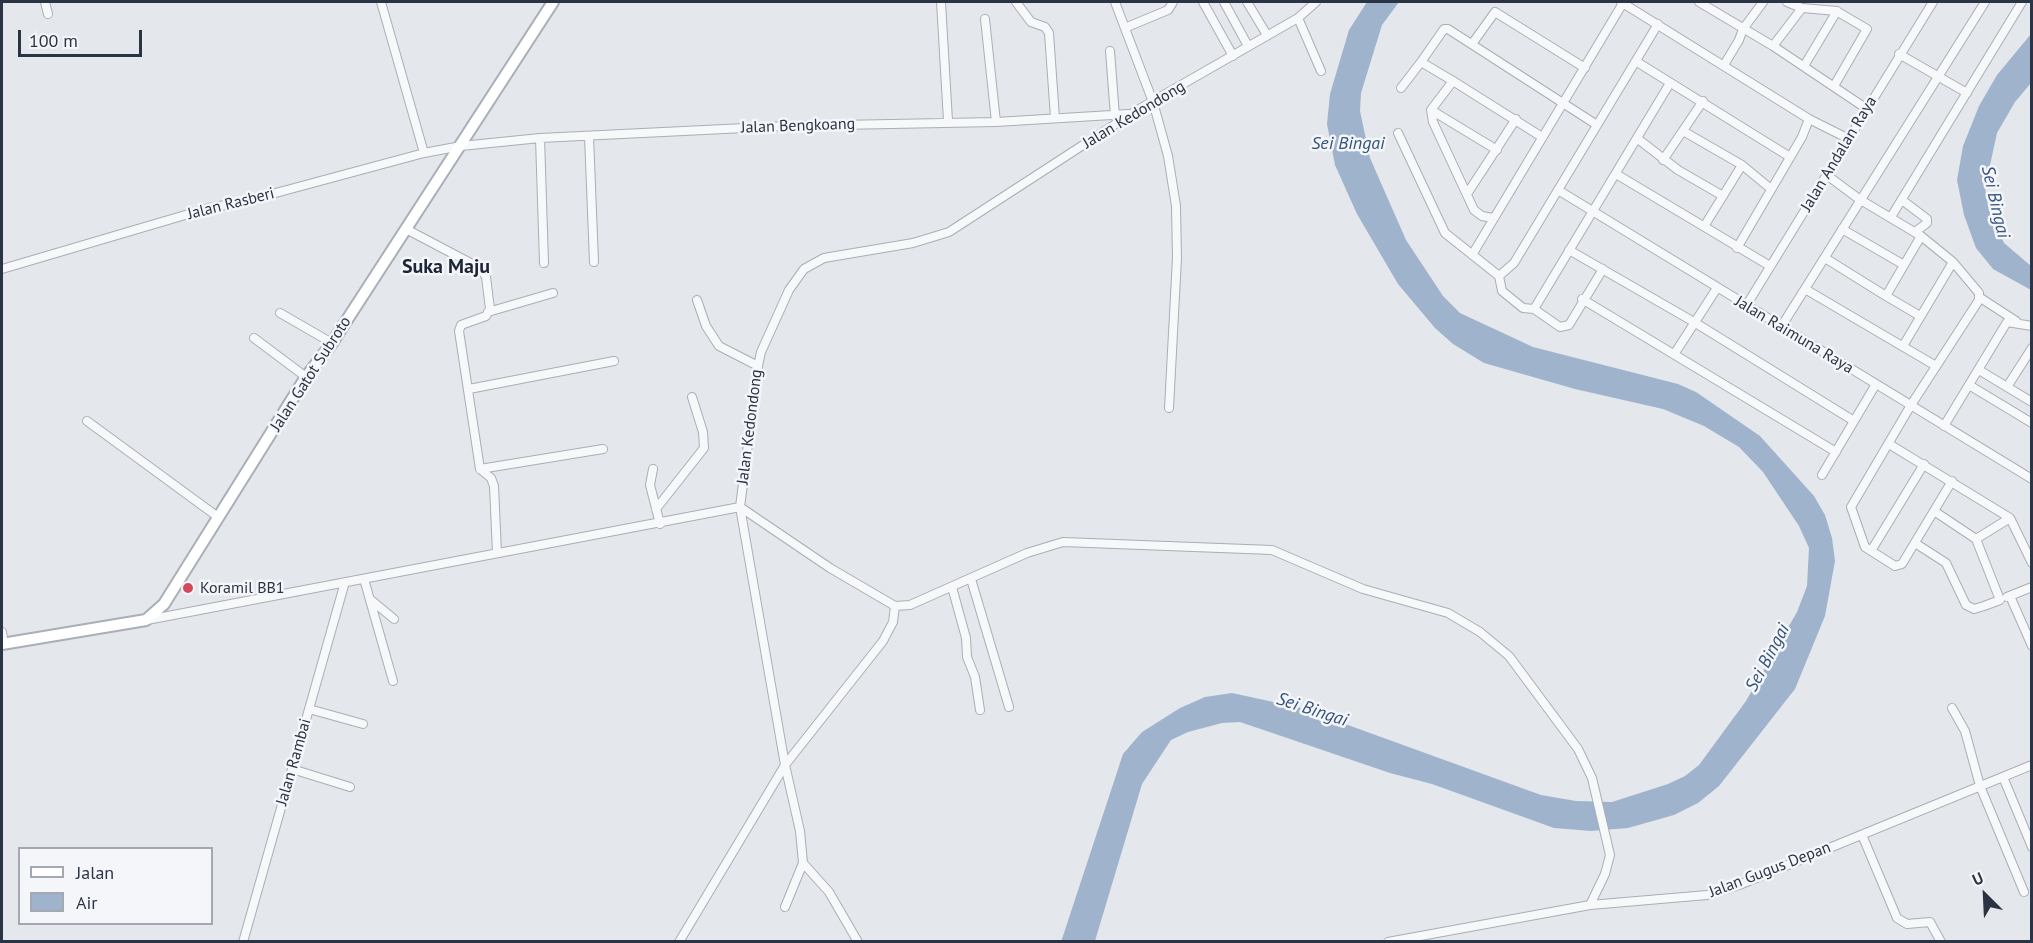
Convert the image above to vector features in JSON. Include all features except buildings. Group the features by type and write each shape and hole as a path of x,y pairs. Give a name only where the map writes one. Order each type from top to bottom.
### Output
{"main road":[{"name":"Jalan Gatot Subroto","path":"146,620 173,591 306,377 332,343 553,2"},
{"path":"3,644 146,620"}],"street":[{"path":"45,2 48,14"},
{"path":"381,2 424,153"},
{"path":"941,2 948,121"},
{"path":"1016,2 1030,22 1045,27 1049,33 1055,118"},
{"path":"1115,2 1127,27 1153,102 1168,156 1176,206 1177,258 1169,408"},
{"path":"1127,27 1168,10 1173,2"},
{"path":"1203,2 1233,56"},
{"path":"1224,2 1248,46"},
{"path":"1247,2 1267,35"},
{"name":"Jalan Kedondong","path":"803,863 800,831 785,765 740,507 761,352 789,290 804,269 836,254 913,243 941,235 1134,112 1298,18 1316,2"},
{"path":"1472,255 1493,224 1493,218 1563,105 1622,2 1809,119 1849,139"},
{"path":"1699,2 1773,46 1867,109"},
{"path":"1724,65 1743,29 1763,2"},
{"path":"1787,2 1802,8 1830,9 1865,26 1867,32 1834,86"},
{"name":"Jalan Andalan Raya","path":"1746,306 1828,176 1899,54 1934,2"},
{"path":"1781,327 1859,199 1939,78 1985,2"},
{"path":"1891,217 2022,2"},
{"path":"1773,46 1802,8"},
{"path":"1472,44 1495,12 1585,68"},
{"path":"1804,66 1838,12"},
{"path":"1298,18 1321,70"},
{"path":"985,19 996,122"},
{"path":"1604,269 1582,299 1571,322 1565,327 1560,327 1534,309 1523,308 1505,295 1499,287 1499,276 1514,263 1658,24"},
{"path":"1401,88 1445,28 1597,125"},
{"path":"1110,51 1115,116"},
{"path":"1899,54 1967,93"},
{"path":"1421,62 1542,137"},
{"path":"1637,62 1790,157"},
{"path":"1431,110 1453,81"},
{"path":"1534,309 1670,83"},
{"path":"1663,160 1703,101"},
{"path":"1431,110 1497,150"},
{"path":"1431,110 1436,129 1474,210 1482,216 1493,218"},
{"name":"Jalan Bengkoang","path":"461,146 540,138 786,126 948,121 996,122 1115,116 1134,112"},
{"path":"1467,194 1516,119"},
{"path":"1737,248 1790,157 1809,119"},
{"path":"1683,132 1742,165 1772,189"},
{"path":"1398,133 1445,233 1499,276"},
{"path":"589,136 594,262"},
{"path":"540,138 544,263"},
{"path":"1638,139 1663,160 1723,196"},
{"name":"Jalan Rasberi","path":"2,269 209,208 246,201 424,153 461,146"},
{"path":"1705,225 1742,165"},
{"path":"1616,174 1684,216 1705,225 1737,248 1770,266"},
{"path":"1828,176 1859,199 1918,234 1953,262 1977,288 1979,297 1911,405 1851,507 1862,539 1871,551 1898,566 1905,562 1952,481"},
{"name":"Jalan Raimuna Raya","path":"1558,190 2031,478"},
{"path":"1886,296 1918,234 1927,224 1927,219 1902,200"},
{"path":"406,229 483,270 486,277 488,312"},
{"path":"1842,229 1904,265"},
{"path":"1569,250 1694,322 1854,422"},
{"path":"1825,258 1920,316"},
{"path":"1903,345 1953,262"},
{"path":"1675,353 1717,288"},
{"path":"1805,289 1936,366"},
{"path":"497,553 494,486 491,478 480,470 461,325 486,316 488,312 553,293"},
{"path":"1979,297 2020,323"},
{"path":"1582,299 1836,452"},
{"path":"697,300 706,326 719,346 758,366"},
{"path":"280,313 332,343"},
{"path":"1944,426 2007,322 2031,326"},
{"path":"254,338 306,377"},
{"path":"2007,387 2031,348"},
{"path":"469,389 614,361"},
{"path":"1978,370 2031,402"},
{"path":"1822,475 1876,384"},
{"path":"1969,385 2031,422"},
{"path":"656,509 704,448 703,432 692,397"},
{"path":"87,421 218,517"},
{"path":"1889,444 2010,518 2031,563"},
{"path":"480,470 603,449"},
{"path":"1871,551 1924,464"},
{"path":"654,469 650,485 660,524"},
{"path":"146,620 740,507 831,568 895,606 910,605 1049,545 1063,542 1272,550 1363,589 1448,614 1466,622 1493,641 1522,672 1578,749 1598,796 1610,846 1609,863 1590,905"},
{"path":"1934,511 1976,539 2000,600"},
{"path":"1976,539 2010,518"},
{"path":"1915,543 1946,564 1964,602 1970,608 1984,606 2031,587"},
{"path":"363,579 393,681"},
{"path":"971,579 1009,707"},
{"name":"Jalan Rambai","path":"243,942 345,582"},
{"path":"952,587 966,638 968,657 975,677 980,710"},
{"path":"2010,596 2031,646"},
{"path":"371,600 394,619"},
{"path":"679,942 785,765 883,641 892,622 895,606"},
{"path":"2,632 3,644"},
{"path":"1952,708 1965,731 1980,786 2024,892"},
{"path":"309,709 363,724"},
{"name":"Jalan Gugus Depan","path":"1388,942 1590,905 1707,895 1739,885 2031,765"},
{"path":"292,769 350,787"},
{"path":"2003,777 2031,847"},
{"path":"1862,835 1898,918 1907,924 1930,922 1941,942"},
{"path":"785,907 803,863 829,892 858,942"},
{"path":"1438,942 1439,932"}],"water":[{"name":"Sei Bingai","path":"1367,2 1399,2 1382,25 1361,93 1360,111 1370,158 1406,240 1443,296 1460,313 1533,347 1678,384 1696,392 1760,436 1814,496 1825,515 1832,538 1835,561 1825,616 1795,689 1719,786 1698,803 1674,815 1628,828 1591,831 1554,828 1432,784 1390,773 1240,722 1222,723 1188,732 1171,740 1142,784 1095,941 1061,942 1123,754 1142,732 1180,708 1205,697 1232,693 1301,708 1541,795 1576,801 1612,802 1668,784 1685,776 1699,765 1746,701 1797,612 1807,586 1809,548 1799,526 1763,472 1739,447 1704,426 1663,409 1575,389 1484,363 1453,344 1435,328 1398,284 1357,214 1335,165 1327,124 1330,94 1349,30"},
{"name":"Sei Bingai","path":"2031,34 2031,83 2015,102 1997,133 1985,188 1989,210 2004,243 2031,266 2031,290 1993,269 1976,248 1964,215 1957,180 1963,146 1979,106 1997,75"}],"place":[{"name":"Koramil BB1","path":"188,588"}],"district":[{"name":"Suka Maju","path":"446,267"}]}
